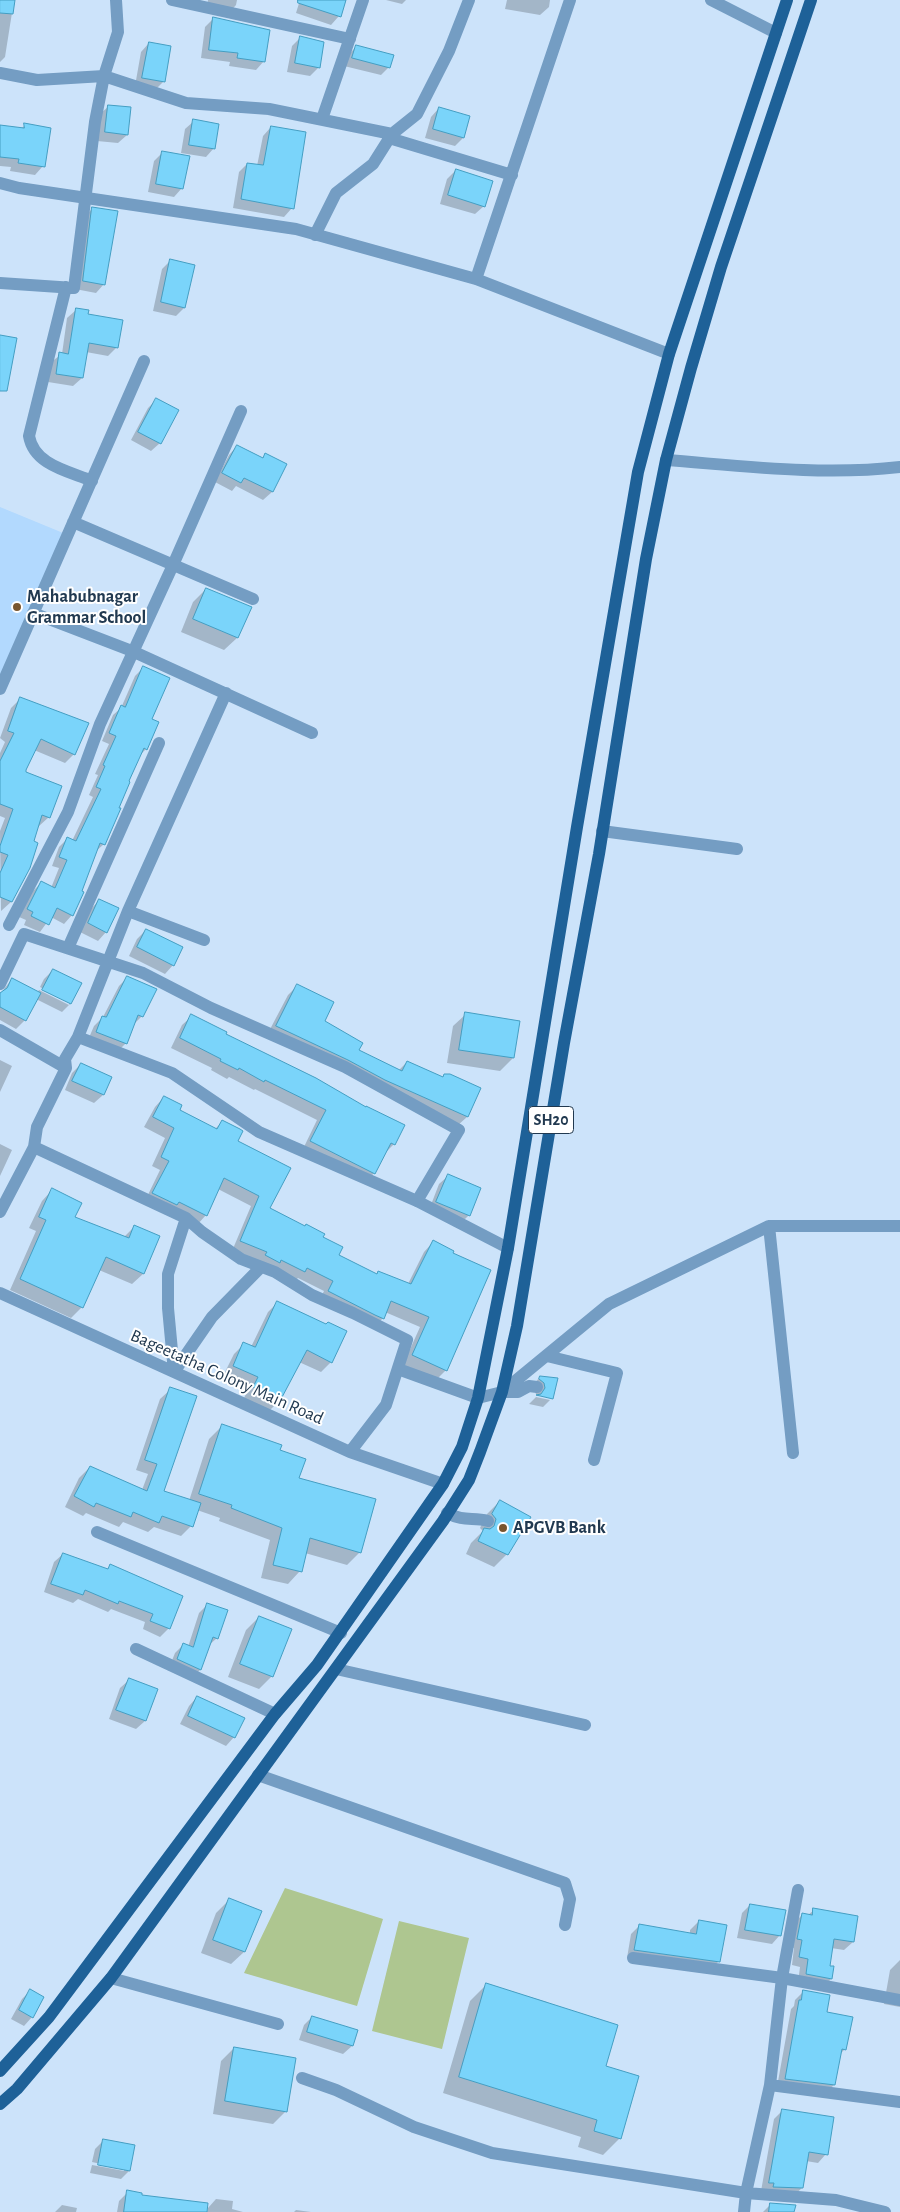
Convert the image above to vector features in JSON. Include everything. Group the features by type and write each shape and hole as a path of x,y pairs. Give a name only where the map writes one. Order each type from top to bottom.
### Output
{"main road":[{"name":"SH20","path":"0,2071 49,2017 276,1714 341,1633 443,1484 462,1447 478,1398 508,1248 636,482 669,354 787,0"},
{"name":"SH20","path":"0,2104 17,2089 111,1978 447,1513 468,1480 502,1392 517,1326 564,1043 602,831 646,559 666,460 721,267 811,0"}],"street":[{"path":"0,283 74,288 95,122 104,76 118,32 116,0"},
{"path":"172,0 350,39"},
{"path":"322,120 363,0"},
{"path":"315,235 336,192 373,164 391,136 417,114 449,51 469,0"},
{"path":"476,280 570,0"},
{"path":"711,0 776,33"},
{"path":"0,73 37,80 104,76 186,103 269,109 391,136 512,175"},
{"path":"0,183 296,230 476,280 669,354"},
{"path":"66,287 29,436 36,454 48,464 92,480"},
{"path":"0,690 144,361"},
{"path":"241,411 100,724 68,812 4,922 24,934 143,973 211,1008 345,1067 459,1130 417,1201"},
{"path":"666,460 796,471 835,472 900,467"},
{"path":"73,522 252,599"},
{"path":"33,613 132,651 312,732"},
{"path":"0,1212 34,1147 37,1127 66,1068 65,1059 78,1037 128,911 226,693"},
{"path":"68,948 159,742"},
{"path":"602,831 737,849"},
{"path":"128,911 204,940"},
{"path":"0,984 24,934"},
{"path":"0,1030 66,1068"},
{"path":"78,1037 172,1073 259,1132 417,1201 508,1248"},
{"path":"34,1147 186,1218 202,1232 241,1259 275,1272 312,1295 353,1312 407,1340 386,1405 350,1452"},
{"path":"174,1372 168,1308 168,1274 186,1218"},
{"path":"502,1392 609,1304 769,1226 900,1226"},
{"path":"769,1226 793,1453"},
{"path":"174,1372 212,1317 261,1266"},
{"name":"Bageetatha Colony Main Road","path":"0,1293 350,1452 443,1484"},
{"path":"546,1356 617,1374 594,1460"},
{"path":"398,1369 478,1398 502,1392 518,1392 529,1386 537,1387"},
{"path":"447,1513 458,1519 488,1521"},
{"path":"97,1532 341,1633"},
{"path":"136,1649 276,1714"},
{"path":"336,1669 585,1725"},
{"path":"258,1775 565,1884 570,1899 565,1925"},
{"path":"744,2212 746,2193 770,2085 782,1978 798,1890"},
{"path":"633,1958 782,1978 900,2000"},
{"path":"111,1978 278,2024"},
{"path":"302,2078 336,2090 414,2127 492,2153 746,2193 836,2200 885,2212"},
{"path":"770,2085 900,2102"},
{"path":"836,2200 846,2212"}],"shaded area":[{"name":"Mahabubnagar Grammar School","path":"0,507 68,535 0,680"}],"green space":[{"path":"285,1888 383,1919 357,2006 244,1973"},
{"path":"399,1921 469,1938 442,2049 372,2031"}],"building":[{"path":"0,0 15,0 13,14 0,13"},
{"path":"298,0 346,0 341,17 298,3"},
{"path":"213,17 270,30 265,62 237,58 238,53 209,50"},
{"path":"300,36 324,42 320,68 295,63"},
{"path":"149,42 171,46 165,82 142,78"},
{"path":"356,45 394,55 390,68 352,58"},
{"path":"108,105 131,107 128,135 105,132"},
{"path":"439,107 470,116 464,138 433,129"},
{"path":"193,119 219,124 215,149 189,145"},
{"path":"24,123 51,128 45,167 18,163 19,159 0,157 0,125 24,128"},
{"path":"271,126 306,132 294,209 241,199 247,163 263,165"},
{"path":"162,151 190,156 183,189 156,184"},
{"path":"456,169 493,181 485,207 448,195"},
{"path":"92,207 118,211 105,285 83,281"},
{"path":"170,259 195,265 185,308 161,302"},
{"path":"76,308 89,310 88,314 123,320 118,348 89,343 83,378 56,374 59,352 68,354"},
{"path":"0,335 17,338 7,391 0,391"},
{"path":"156,398 179,410 161,444 138,432"},
{"path":"237,445 263,458 265,453 287,464 273,492 244,478 241,483 222,473"},
{"path":"206,588 252,607 238,638 193,619"},
{"path":"143,666 170,678 152,719 159,722 147,750 144,748 129,781 119,808 121,808 105,845 100,843 82,891 84,892 73,916 57,908 49,925 31,916 33,912 27,909 41,881 55,888 67,860 59,857 67,837 76,841 101,789 96,787 105,766 103,765 116,736 109,733 121,705 125,707"},
{"path":"20,697 89,723 75,755 41,739 26,770 26,772 62,786 50,818 42,815 34,841 38,843 30,868 12,902 0,897 0,873 8,855 0,852 0,846 13,809 0,804 0,761 14,733 8,731"},
{"path":"99,899 119,908 107,933 88,923"},
{"path":"146,929 183,947 174,966 137,947"},
{"path":"53,969 82,983 71,1004 42,990"},
{"path":"127,976 157,989 143,1017 138,1015 127,1044 96,1032 102,1016 106,1017"},
{"path":"12,978 41,993 26,1021 0,1007 0,993 7,988"},
{"path":"297,984 334,1002 325,1021 363,1043 359,1050 402,1071 407,1061 443,1077 444,1074 450,1074 481,1088 468,1117 385,1080 276,1026"},
{"path":"465,1012 520,1021 514,1058 459,1050"},
{"path":"191,1014 227,1032 226,1034 316,1078 366,1107 405,1125 395,1145 391,1143 375,1174 310,1141 326,1110 265,1080 264,1082 239,1068 238,1070 180,1038"},
{"path":"81,1063 112,1077 104,1095 72,1081"},
{"path":"164,1096 182,1105 180,1110 217,1129 222,1120 240,1129 243,1131 238,1141 291,1168 270,1208 325,1234 323,1237 343,1247 339,1255 377,1274 378,1271 411,1284 433,1240 454,1251 453,1253 491,1270 447,1371 412,1355 429,1317 391,1301 384,1319 328,1291 333,1281 307,1268 305,1272 281,1260 280,1263 265,1255 267,1252 240,1241 259,1196 224,1178 207,1216 179,1202 177,1205 152,1193 169,1161 161,1157 174,1128 153,1117"},
{"path":"448,1174 481,1188 470,1216 436,1202"},
{"path":"52,1188 82,1203 75,1217 129,1238 134,1225 160,1236 144,1274 106,1257 83,1308 20,1279 46,1220 39,1217"},
{"path":"277,1301 326,1324 328,1322 347,1331 332,1363 307,1350 280,1401 253,1387 258,1377 233,1366 243,1342 255,1347"},
{"path":"540,1376 558,1378 553,1399 536,1395 541,1394 545,1388 544,1383 539,1379"},
{"path":"170,1387 197,1396 164,1491 201,1503 193,1527 162,1516 159,1523 133,1512 131,1517 96,1503 94,1507 74,1496 90,1466 147,1491 157,1464 145,1460"},
{"path":"222,1424 282,1445 280,1450 306,1459 299,1478 376,1499 361,1553 310,1538 302,1572 273,1565 282,1528 231,1508 232,1505 199,1494"},
{"path":"500,1500 531,1517 508,1555 478,1541 484,1528 490,1529 494,1526 496,1519 492,1514"},
{"path":"63,1553 108,1569 110,1564 183,1596 170,1629 150,1621 153,1614 119,1601 118,1604 85,1590 83,1595 51,1584"},
{"path":"207,1603 228,1610 218,1639 213,1637 201,1670 177,1659 183,1643 193,1647"},
{"path":"259,1616 292,1629 273,1677 240,1664"},
{"path":"129,1678 158,1689 146,1721 116,1710"},
{"path":"197,1696 245,1718 235,1738 188,1716"},
{"path":"229,1898 262,1911 245,1952 213,1940"},
{"path":"750,1904 786,1910 781,1936 745,1930"},
{"path":"813,1908 858,1916 854,1942 834,1939 830,1966 834,1966 832,1979 806,1974 808,1959 799,1957 802,1940 797,1939 802,1913 812,1915"},
{"path":"699,1920 727,1925 720,1962 634,1950 639,1924 696,1934"},
{"path":"486,1983 618,2025 606,2066 639,2076 621,2139 594,2131 597,2120 459,2077"},
{"path":"30,1989 44,1997 33,2018 19,2010"},
{"path":"803,1990 830,1995 827,2012 853,2017 846,2050 842,2049 835,2085 785,2079 799,2000 801,2000"},
{"path":"312,2016 358,2030 353,2046 307,2032"},
{"path":"234,2047 296,2058 287,2112 225,2101"},
{"path":"782,2109 834,2117 828,2155 809,2152 803,2188 773,2187 774,2183 769,2183"},
{"path":"103,2139 135,2145 130,2171 98,2165"},
{"path":"127,2190 142,2193 142,2195 208,2203 207,2212 124,2212"},
{"path":"770,2203 796,2205 794,2212 769,2212"}],"place":[{"name":"Mahabubnagar Grammar School","path":"17,607"},
{"name":"APGVB Bank","path":"503,1528"}]}
